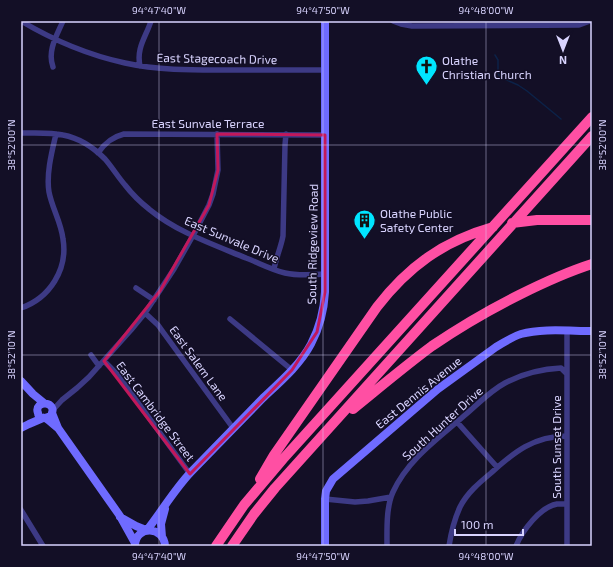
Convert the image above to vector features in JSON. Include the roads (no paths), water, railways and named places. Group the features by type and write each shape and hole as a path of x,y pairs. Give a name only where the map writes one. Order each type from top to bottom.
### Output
{"highway":[{"path":"244,505 283,459 592,117"},
{"path":"232,546 254,514 275,488 592,136"},
{"path":"218,543 244,505 274,455 377,307 408,272 443,247 469,234 497,225 537,220 592,220"},
{"path":"328,429 414,360 466,325 498,306 543,283 592,264"}],"main road":[{"name":"South Ridgeview Road","path":"135,544 138,536 146,530 176,489 233,428 292,370 311,345 317,332 324,306 325,274 325,21"},
{"name":"East Dennis Avenue","path":"325,546 325,499 326,491 330,484 338,474 438,389 496,347 510,339 526,333 541,331 592,331"},
{"path":"21,381 33,394 58,428 120,516 135,544"},
{"path":"21,428 29,424 45,411"},
{"name":"South Ridgeview Road","path":"164,543 161,524 166,504"},
{"path":"120,516 136,526 146,530 158,532 164,543"}],"street":[{"name":"East Stagecoach Drive","path":"21,21 80,50 140,66 181,70 325,70"},
{"path":"53,67 51,63 51,52 55,39 64,21"},
{"path":"140,66 140,47 151,21"},
{"path":"393,21 412,26 579,25 590,21"},
{"name":"East Sunvale Drive","path":"21,133 56,134 78,140 98,153 136,197 149,208 176,227 193,236 285,273 325,274"},
{"path":"21,308 32,304 48,291 54,284 62,266 64,256 63,238 51,202 48,182 56,134"},
{"name":"East Sunvale Terrace","path":"98,153 110,139 124,134 325,135"},
{"path":"45,411 77,388 99,366 145,313 174,270 209,205 213,194 218,170 217,134"},
{"path":"274,269 282,244 284,231 284,145 286,134"},
{"path":"136,288 154,300"},
{"name":"East Salem Lane","path":"145,313 158,325 233,428"},
{"path":"230,319 292,370"},
{"name":"South Sunset Drive","path":"567,331 567,546"},
{"path":"91,355 99,366"},
{"name":"East Cambridge Street","path":"104,360 117,374 190,474"},
{"name":"South Hunter Drive","path":"387,546 387,525 391,497 403,474 418,456 505,383 530,373 553,369 560,368 566,373"},
{"path":"457,422 497,467"},
{"path":"449,546 451,532 460,507 473,489 497,467 516,452 528,445 549,437 567,436"},
{"path":"325,499 355,502 391,497"},
{"path":"516,546 528,526 536,517 551,506 557,504 567,504"},
{"path":"21,510 43,546"}],"waterway":[{"path":"495,55 498,60 498,73 500,77 527,91 561,119"}],"place":[{"name":"Olathe Christian Church","path":"427,86"},
{"name":"Olathe Public Safety Center","path":"365,240"}]}
